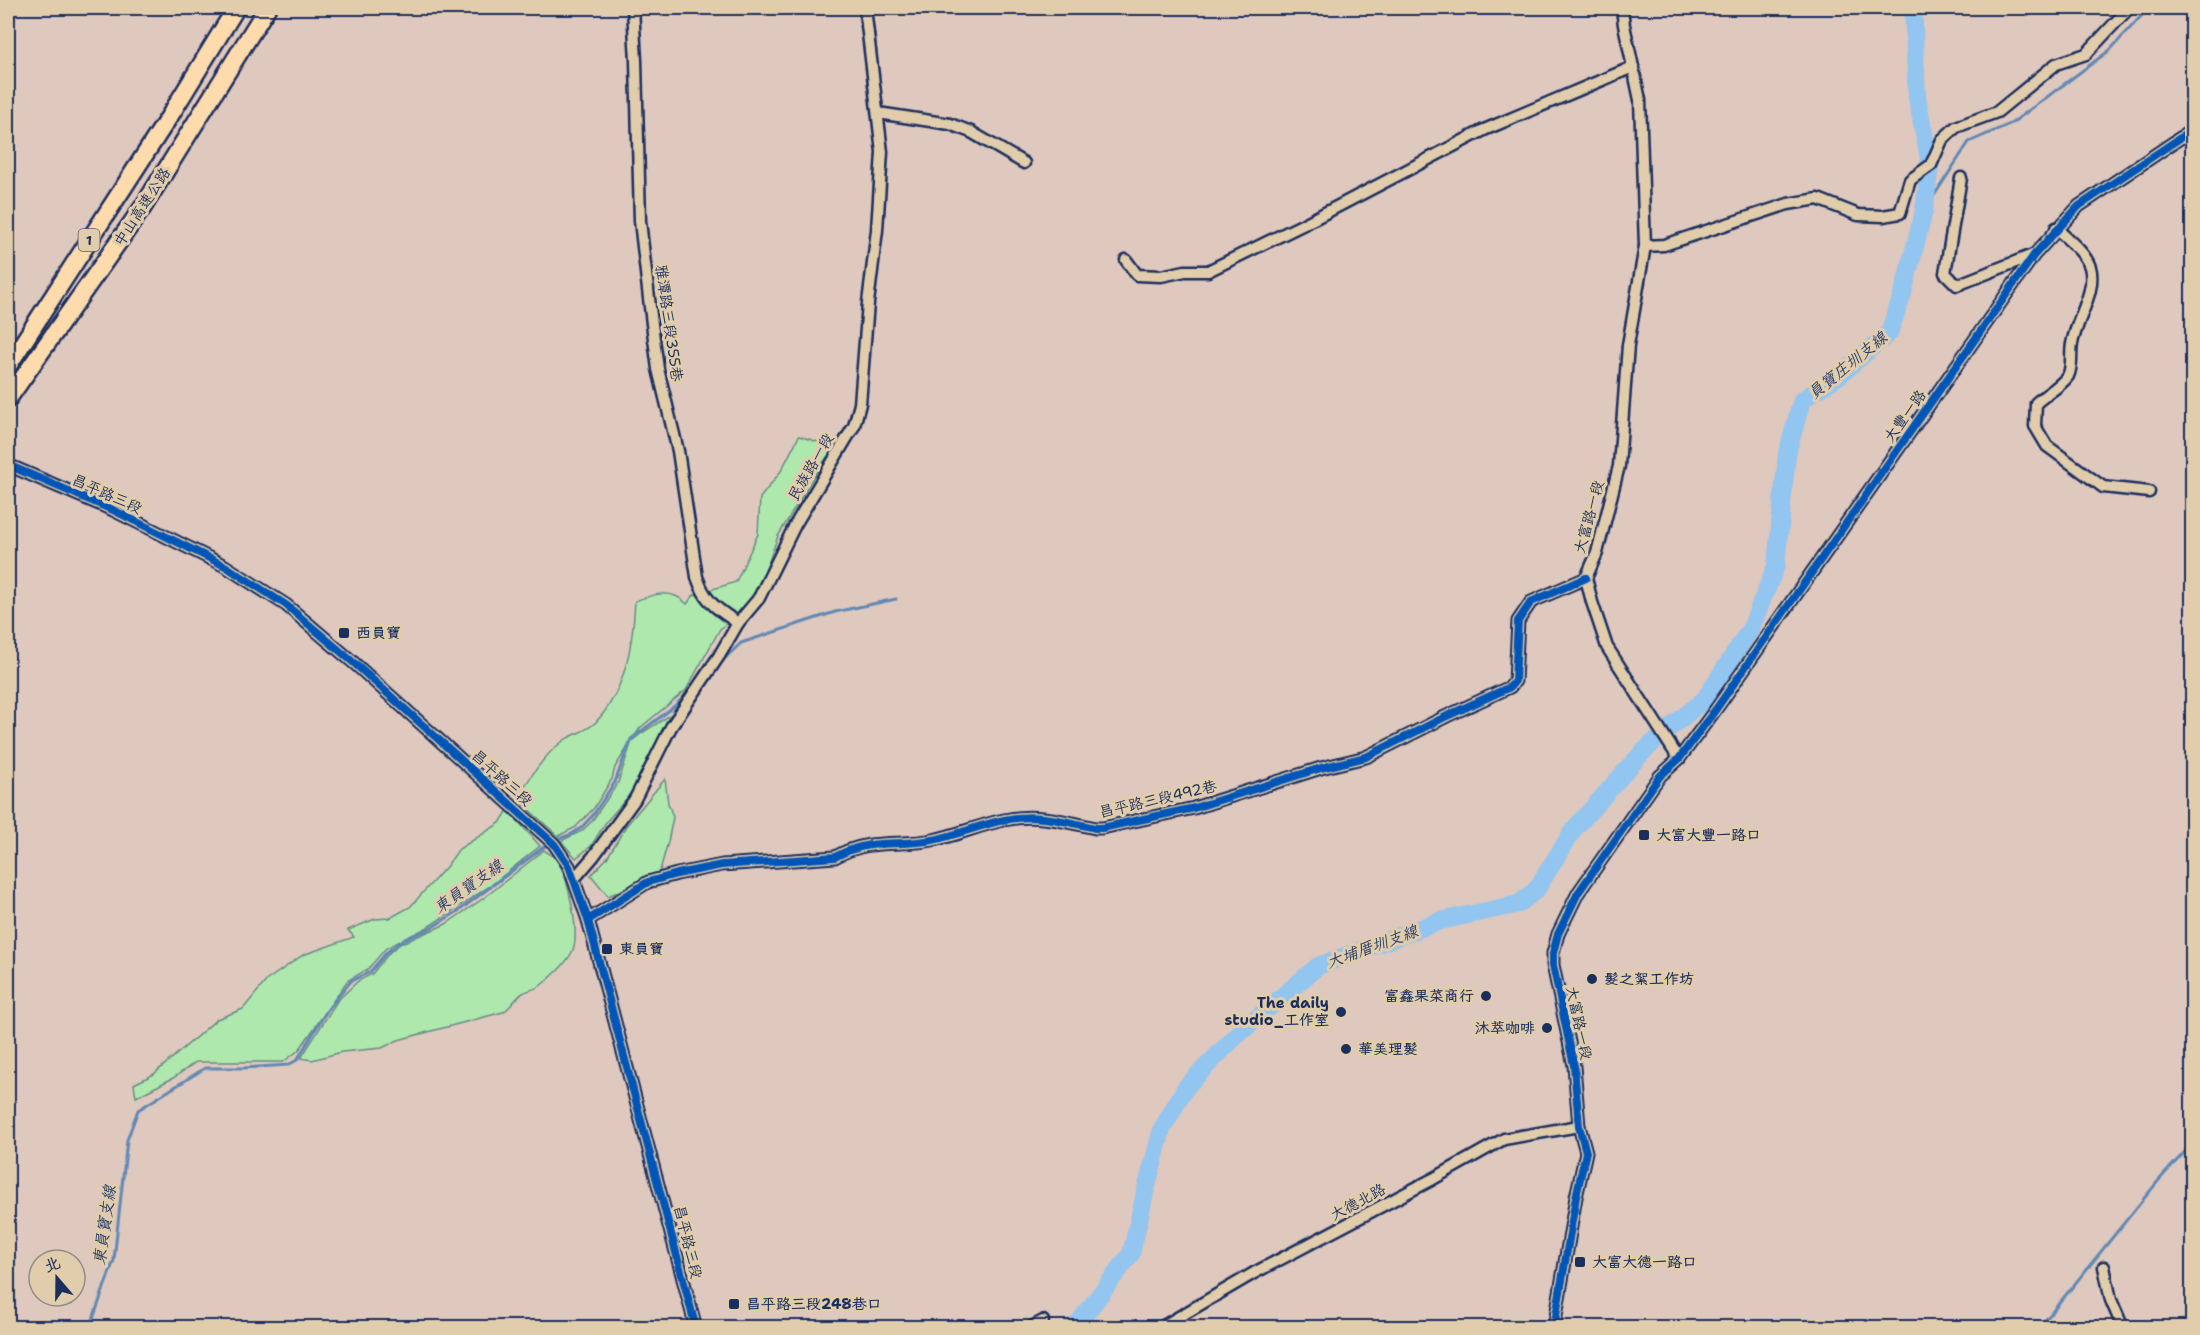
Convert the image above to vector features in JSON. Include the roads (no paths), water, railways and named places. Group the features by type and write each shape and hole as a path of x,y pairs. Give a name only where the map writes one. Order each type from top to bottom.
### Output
{"highway":[{"name":"中山高速公路","path":"8,366 171,114 236,8"},
{"name":"中山高速公路","path":"8,399 137,217 267,8"}],"street":[{"name":"雅潭路三段355巷","path":"633,8 640,221 658,369 678,451 697,577 711,605 738,623"},
{"name":"民族路一段","path":"574,879 635,799 671,727 719,656 738,623 759,598 795,525 854,426 860,404 868,303 877,230 882,152 864,8"},
{"name":"大富路一段","path":"1554,1328 1586,1152 1579,1126 1574,1066 1553,965 1557,934 1578,893 1660,776 1679,759 1607,646 1586,578 1597,554 1619,465 1628,345 1645,246 1640,100 1622,8"},
{"path":"1645,246 1664,245 1788,204 1818,199 1858,215 1883,216 1900,213 1910,180 1931,165 1942,140 1956,128 1997,112 2056,64 2086,54 2129,8"},
{"path":"1126,260 1137,275 1161,276 1185,271 1208,271 1485,130 1633,67"},
{"path":"878,113 950,124 971,132 1023,163"},
{"name":"大豐一路","path":"1679,759 2034,255 2056,228 2079,206 2193,130"},
{"path":"1961,178 1945,273 1957,285 2034,255"},
{"path":"2056,228 2087,260 2091,270 2090,287 2072,343 2070,373 2036,403 2035,426 2047,446 2103,487 2149,492"},
{"name":"昌平路三段","path":"8,465 113,510 225,566 286,605 354,663 554,844 574,879 588,920 696,1328"},
{"name":"昌平路三段492巷","path":"588,920 648,882 677,874 722,865 835,857 851,848 875,843 933,840 1005,819 1043,817 1102,828 1194,808 1321,768 1366,757 1510,687 1515,681 1518,621 1530,602 1586,578"},
{"name":"大德北路","path":"1160,1328 1254,1273 1504,1139 1579,1126"},
{"path":"2104,1267 2111,1300 2123,1328"},
{"path":"1030,1328 1043,1321"}],"waterway":[{"name":"員寶庄圳支線","path":"1671,727 1705,699 1751,628 1776,566 1787,454 1802,400 1840,375 1889,333 1903,293 1924,211 1930,164 1917,97 1913,8"},
{"path":"1924,211 1969,142 2012,123 2110,50 2145,12 2152,8"},
{"name":"東員寶支線","path":"719,664 741,643 835,612 896,599"},
{"name":"東員寶支線","path":"554,840 570,835 581,828 593,815 615,782 631,739 688,693"},
{"name":"大埔厝圳支線","path":"1071,1328 1077,1325 1131,1254 1162,1129 1186,1087 1236,1036 1318,966 1440,921 1519,904 1536,890 1574,829 1654,742"},
{"name":"東員寶支線","path":"92,1328 93,1319 114,1260 127,1140 138,1110 205,1068 288,1065 297,1060 328,1009 351,981 370,972 387,952 405,939 429,929 457,912 549,843"},
{"path":"2039,1328 2159,1180 2192,1144"}],"place":[{"name":"西員寶","path":"344,633"},
{"name":"大富大豐一路口","path":"1644,835"},
{"name":"東員寶","path":"607,949"},
{"name":"髮之絮工作坊","path":"1592,979"},
{"name":"富鑫果菜商行","path":"1486,996"},
{"name":"The daily studio_工作室","path":"1341,1012"},
{"name":"沐萃咖啡","path":"1547,1028"},
{"name":"華美理髮","path":"1346,1049"},
{"name":"大富大德一路口","path":"1580,1262"},
{"name":"昌平路三段248巷口","path":"734,1304"}]}
